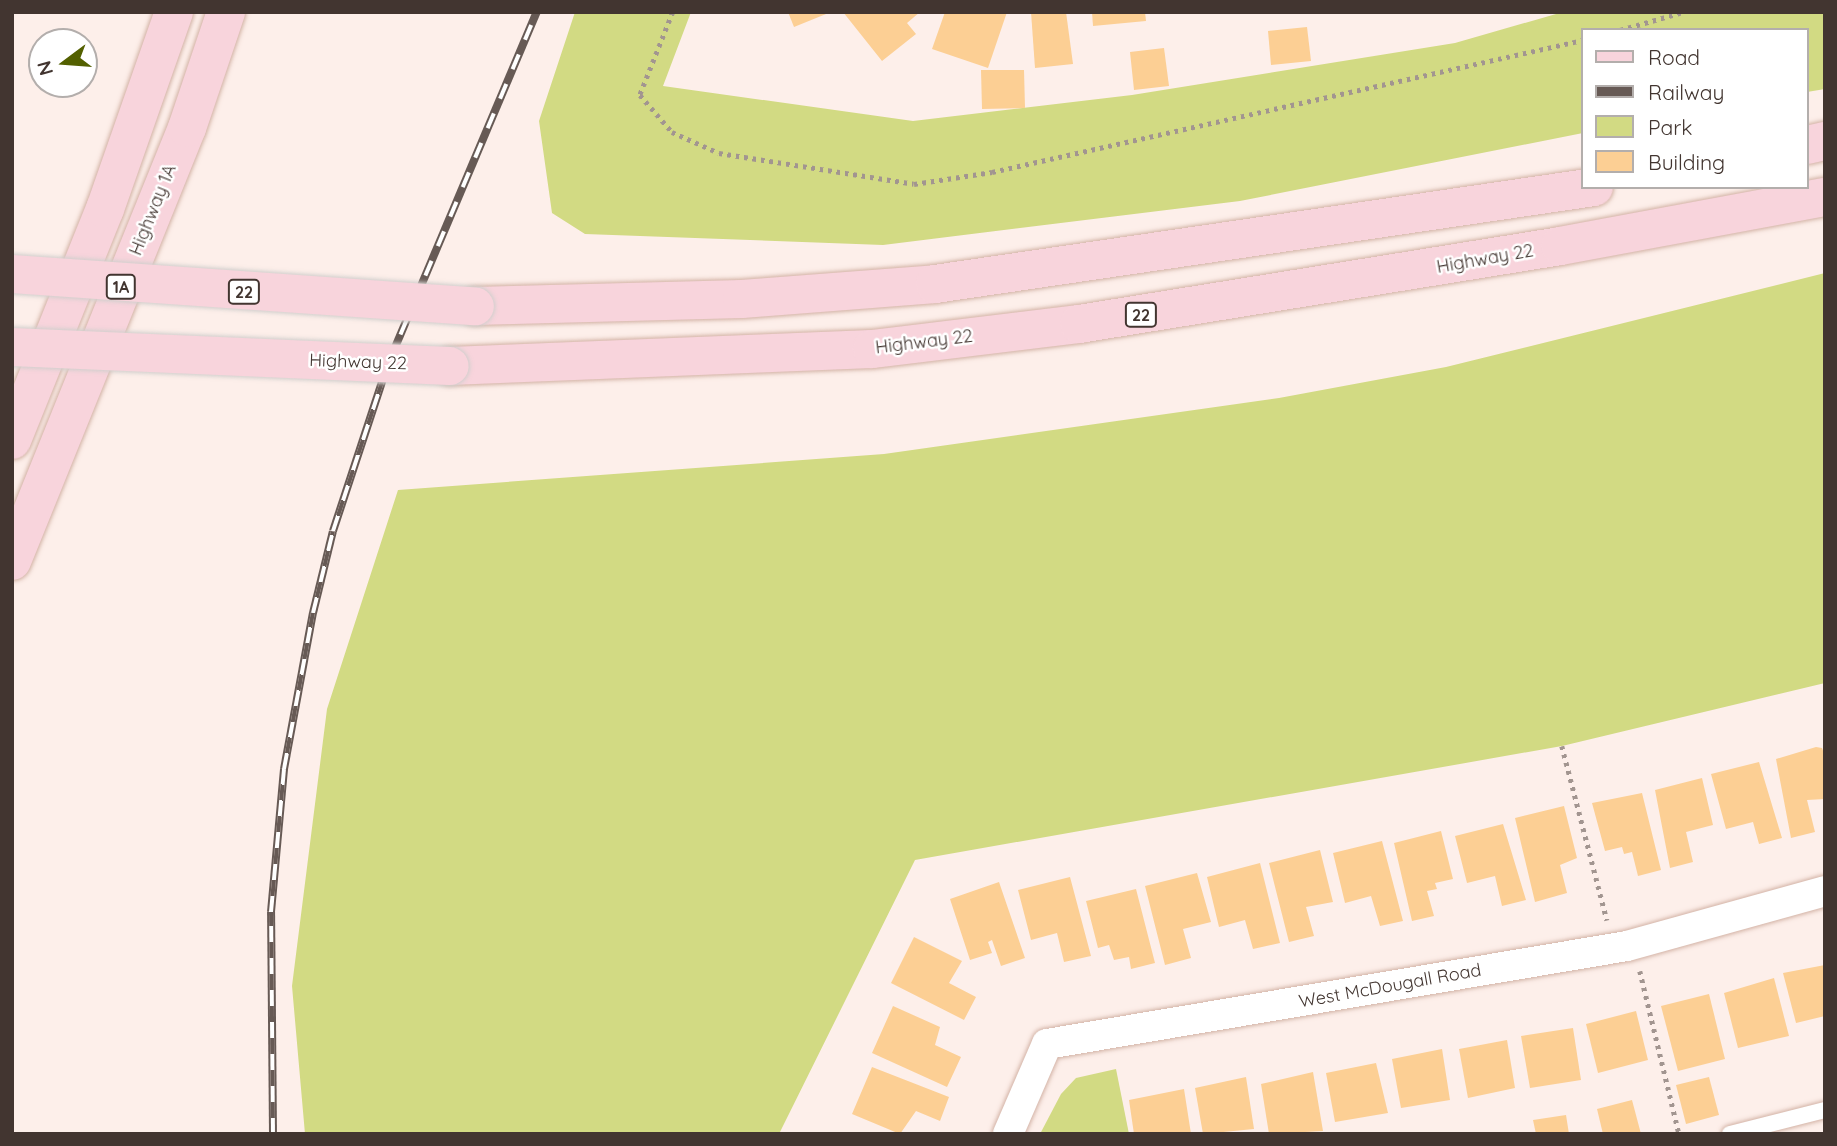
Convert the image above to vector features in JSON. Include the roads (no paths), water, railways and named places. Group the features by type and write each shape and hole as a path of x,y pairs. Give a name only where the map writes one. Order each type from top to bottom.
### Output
{"main road":[{"name":"1A","path":"12,440 104,209 174,12"},
{"name":"Highway 1A","path":"12,561 187,128 226,12"},
{"name":"22","path":"12,274 475,306 743,299 935,284 1582,189"},
{"name":"Highway 22","path":"12,347 450,366 872,349 1066,326 1546,249 1825,197"}],"street":[{"name":"West McDougall Road","path":"1008,1134 1047,1044 1627,946 1825,891"}],"lane":[{"path":"1730,1134 1825,1110"}],"railway":[{"path":"273,1134 271,912 284,769 313,613 333,531 388,364 537,12"}]}
